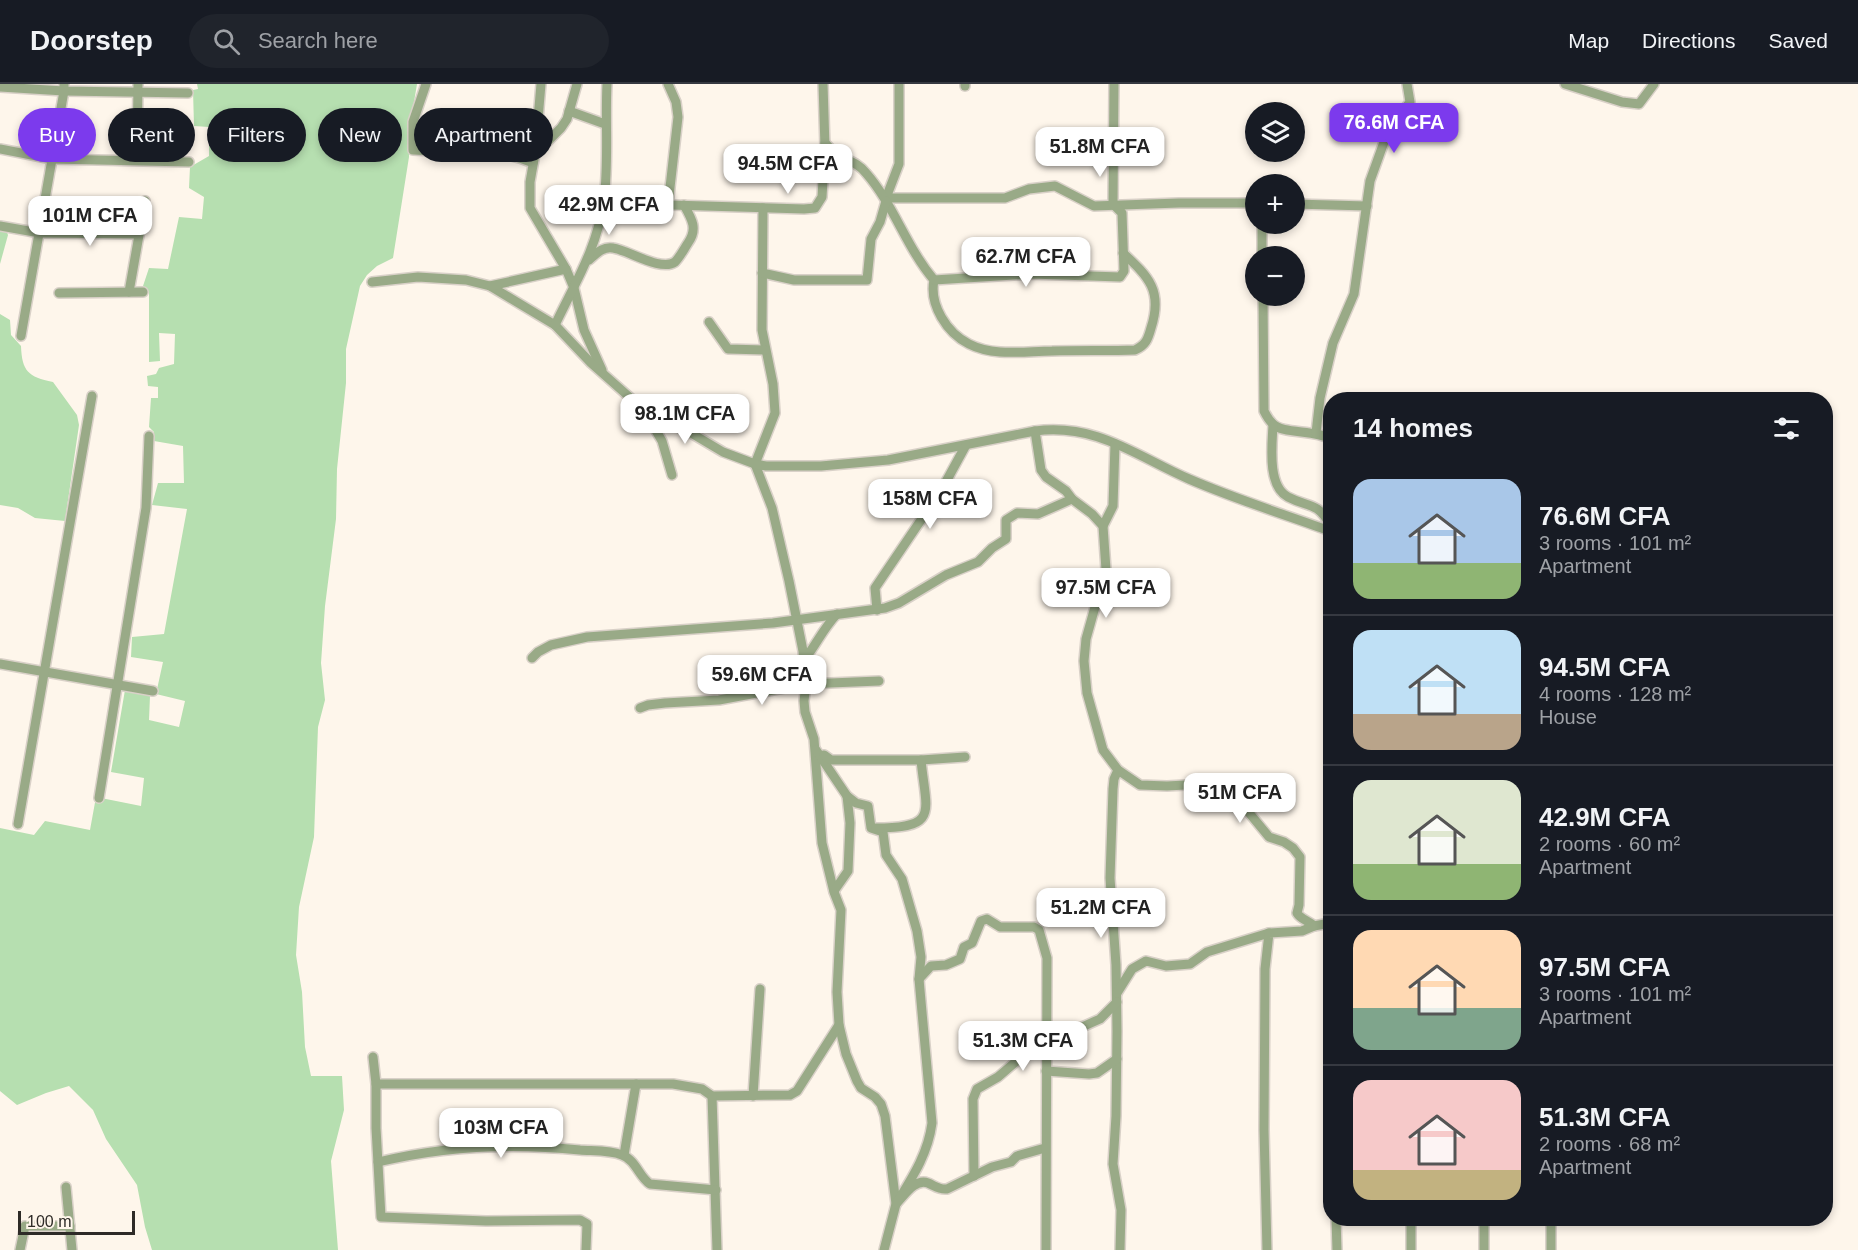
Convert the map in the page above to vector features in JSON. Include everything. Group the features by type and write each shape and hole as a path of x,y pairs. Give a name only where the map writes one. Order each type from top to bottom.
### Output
{"street":[{"path":"418,108 426,84"},
{"path":"539,108 541,84"},
{"path":"553,137 561,128 569,111 577,84"},
{"path":"555,325 588,261 604,203 607,84"},
{"path":"668,84 676,102 678,117 668,205"},
{"path":"604,203 815,208 822,197 825,143 823,84"},
{"path":"899,84 900,164 886,198 1005,198 1029,189 1055,186 1094,206 1245,203"},
{"path":"934,280 1031,274 1120,277 1124,271 1122,213 1113,204 1114,84"},
{"path":"1316,433 1320,398 1333,344 1353,294 1370,181 1388,131 1410,102 1407,84"},
{"path":"1565,84 1622,102 1639,104 1654,84"},
{"path":"0,87 138,88 188,93"},
{"path":"60,108 64,87"},
{"path":"138,88 138,108"},
{"path":"569,111 606,124"},
{"path":"414,119 414,150"},
{"path":"825,143 834,153 864,170 899,221 911,248 934,280 932,288 934,301 944,323 969,344 985,349 1011,352 1135,350 1147,343 1157,302 1146,274 1123,253"},
{"path":"0,149 18,152"},
{"path":"21,336 52,162"},
{"path":"533,162 530,182 530,207 566,269 574,288 584,330 605,376"},
{"path":"129,292 145,201"},
{"path":"762,273 794,280 867,280 871,239 880,222 886,201"},
{"path":"1305,204 1366,206"},
{"path":"588,261 599,251 612,247 659,263 669,264 675,261 693,236 692,219 684,205"},
{"path":"763,208 762,330 773,384 775,413 754,464 772,508 804,660 805,712 814,739 822,843 834,892 841,910 837,992 839,1025 856,1081 881,1104 885,1116 896,1204"},
{"path":"0,226 40,232 139,234"},
{"path":"490,286 566,269"},
{"path":"372,282 418,277 466,280 490,286 555,325 648,417 662,441 672,475"},
{"path":"59,293 143,292"},
{"path":"1263,306 1264,411 1273,425 1272,463 1275,478 1281,492 1320,510 1323,514"},
{"path":"709,322 728,349 765,350"},
{"path":"18,824 93,396"},
{"path":"648,417 686,430 723,452 754,464 766,466 858,463 910,457 1035,431 1050,429 1077,432 1138,453 1186,478 1323,528"},
{"path":"1273,425 1323,436"},
{"path":"1035,431 1041,470 1046,477 1092,513 1103,526"},
{"path":"99,798 146,508 148,436"},
{"path":"1115,444 1113,506 1103,526 1107,584 1095,607 1086,639 1084,661 1087,693 1103,750 1118,770 1140,784 1167,786 1222,783 1227,786 1269,837 1284,842 1300,857 1300,893 1297,913 1300,918 1314,926"},
{"path":"877,610 875,588 942,489 966,445"},
{"path":"532,658 551,645 587,637 796,621 877,610 899,603 946,575 978,562 992,548 1006,539 1006,520 1017,513 1038,514 1072,499"},
{"path":"804,660 825,627 837,614"},
{"path":"0,664 153,691"},
{"path":"640,708 665,703 719,700 806,684 879,681"},
{"path":"815,748 831,760 921,760 965,757"},
{"path":"815,748 847,796 856,803 868,806 871,828"},
{"path":"871,828 904,828 921,821 926,813 921,760"},
{"path":"1118,770 1113,789 1110,878 1117,998 1113,1164 1121,1210 1120,1250"},
{"path":"834,892 848,871 850,823 847,796"},
{"path":"871,828 883,832 886,855 902,879 916,931 921,957 919,979 932,1123 929,1142 922,1160 896,1204 884,1250"},
{"path":"919,979 931,966 946,965 952,960 960,959 964,947 972,943 981,921 987,920 1000,927 1035,927 1039,930 1047,958 1046,1250"},
{"path":"974,1176 974,1094 976,1089 998,1077 1046,1036 1082,1027 1100,1019 1117,998 1132,969 1146,961 1166,966 1190,964 1207,952 1269,933 1302,931 1323,924"},
{"path":"1267,1250 1264,1130 1265,969 1269,933"},
{"path":"753,1096 760,988"},
{"path":"376,1084 636,1084 687,1086 702,1089 712,1096 794,1094 839,1025"},
{"path":"374,1057 381,1217 486,1221 580,1220 586,1224 586,1250"},
{"path":"1046,1071 1097,1073 1117,1059"},
{"path":"624,1155 636,1084"},
{"path":"712,1096 717,1190 717,1250"},
{"path":"378,1162 408,1155 495,1146 552,1147 624,1155 639,1169 643,1179 650,1184 717,1190"},
{"path":"896,1204 916,1183 924,1181 941,1190 947,1189 992,1167 1011,1162 1017,1156 1045,1148"},
{"path":"66,1188 72,1250"},
{"path":"20,1250 25,1226 69,1226"},
{"path":"1336,1226 1337,1250"},
{"path":"1411,1226 1411,1250"},
{"path":"1484,1226 1484,1250"},
{"path":"1551,1226 1551,1250"}],"green space":[{"path":"197,84 417,84 410,126 409,157 393,258 377,266 360,286 346,349 346,383 337,469 336,519 325,606 321,663 325,700 318,727 314,837 299,907 296,955 302,992 305,1047 311,1076 342,1076 344,1110 331,1161 338,1250 152,1250 137,1185 106,1139 93,1110 69,1086 17,1105 0,1091 0,828 34,835 45,821 90,830 96,797 141,806 144,778 111,772 125,690 150,696 149,720 179,727 185,701 156,694 163,662 131,657 132,637 164,634 187,509 152,505 158,483 184,483 183,446 154,441 154,432 149,427 151,398 158,398 158,387 148,386 147,376 156,374 159,368 174,364 175,334 159,333 160,361 149,362 149,292 143,286 149,268 168,269 179,217 202,219 204,197 189,188 190,167 207,157 207,162 306,162 306,108 207,108 207,127 195,126 193,90 198,89"},
{"path":"0,224 4,224 8,235 0,264"},
{"path":"0,314 10,320 11,335 21,346 23,361 28,372 38,378 53,382 77,415 79,425 65,521 35,518 18,508 0,505"}]}
